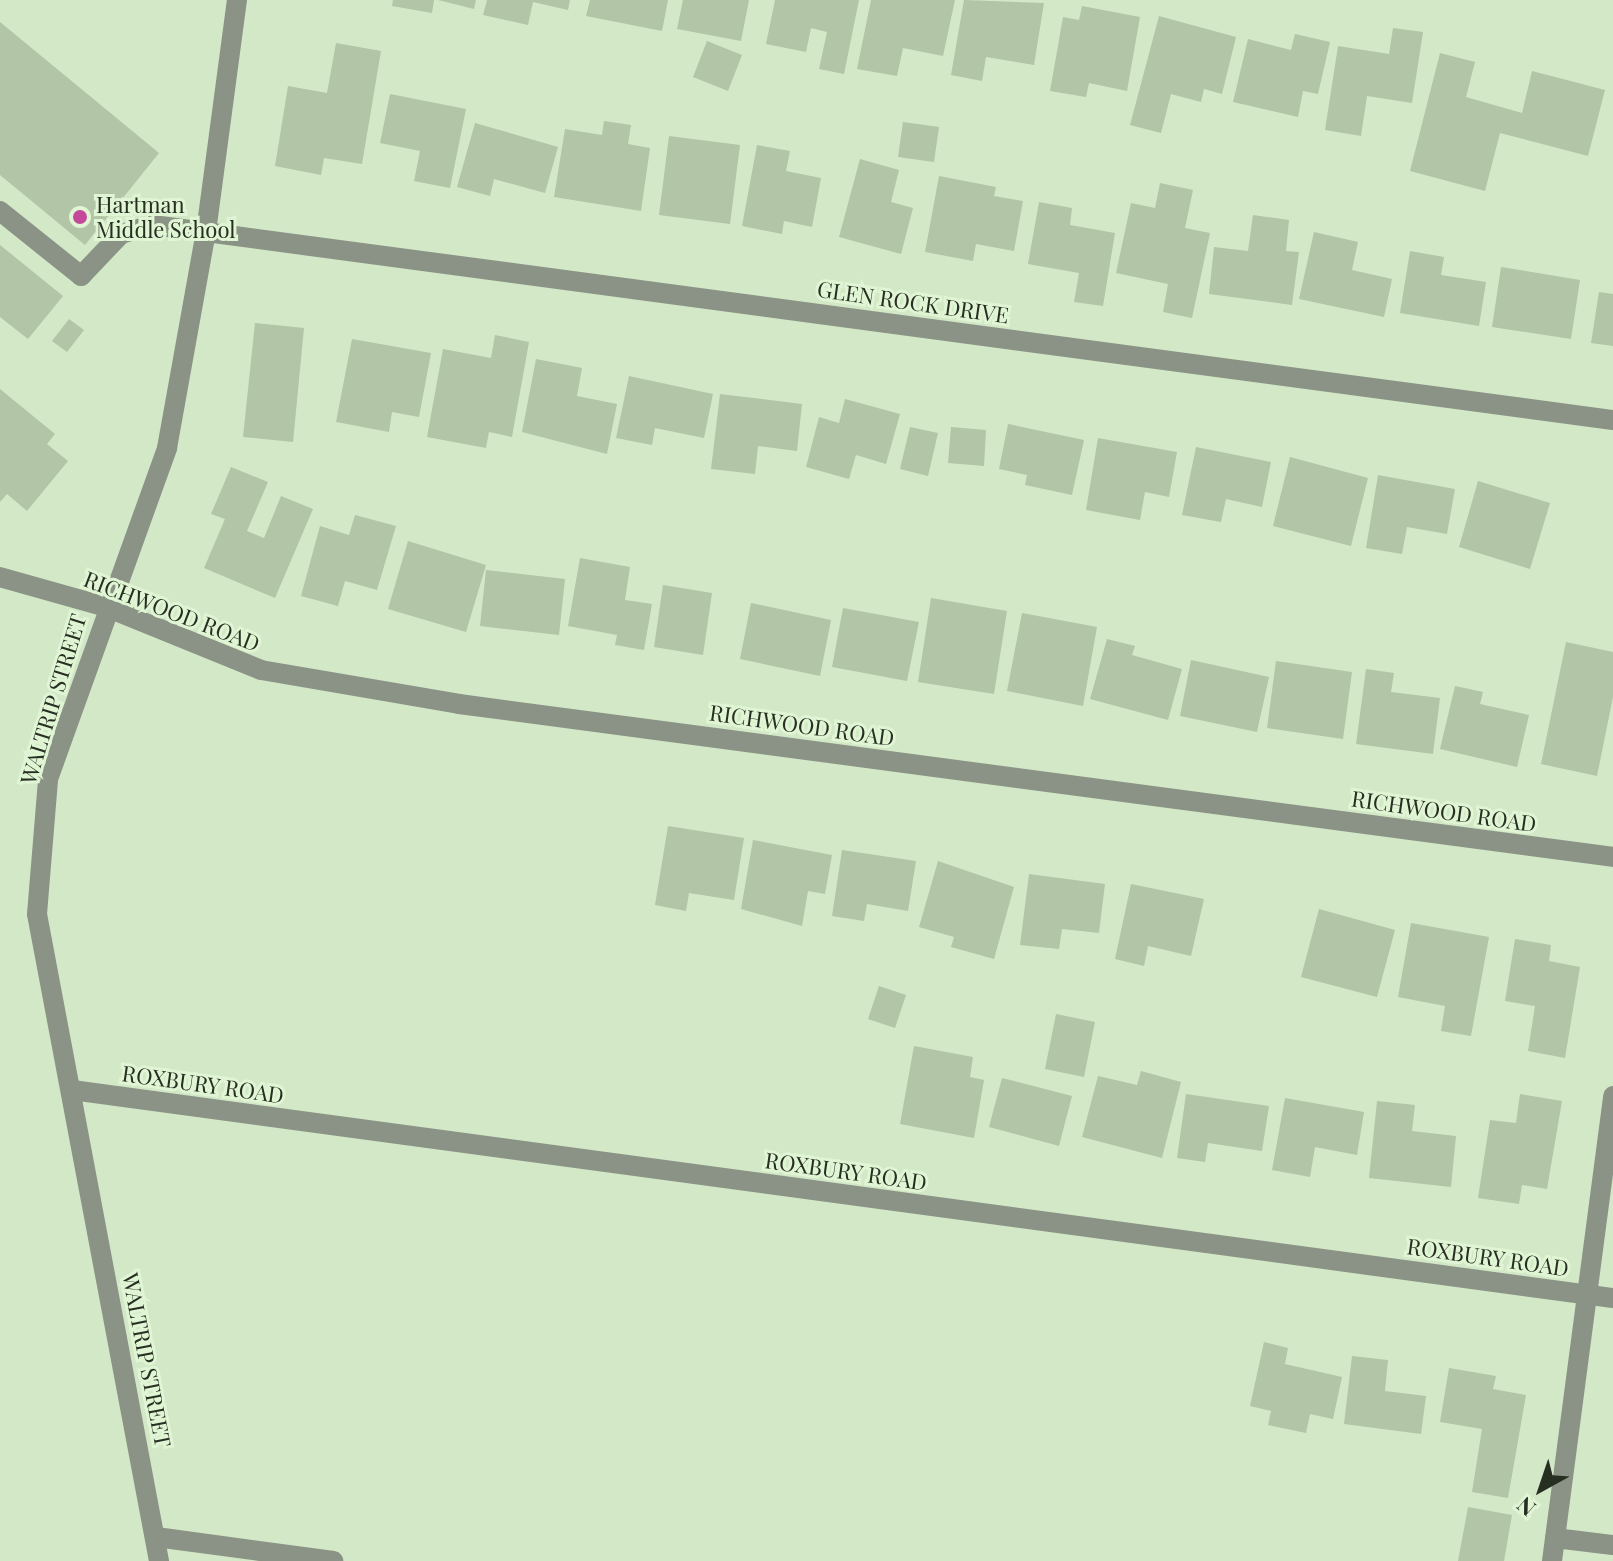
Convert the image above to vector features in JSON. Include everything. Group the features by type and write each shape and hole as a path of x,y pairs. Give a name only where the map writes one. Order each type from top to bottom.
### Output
{"street":[{"name":"WALTRIP STREET","path":"159,1561 37,914 48,779 106,607 167,448 206,232 237,0"},
{"name":"GLEN ROCK DRIVE","path":"0,211 81,276 121,234 153,225 1613,420"},
{"name":"RICHWOOD ROAD","path":"0,577 106,607 261,670 414,696 1613,857"},
{"name":"ROXBURY ROAD","path":"72,1090 1613,1298"},
{"path":"1552,1561 1613,1096"},
{"path":"156,1537 333,1561"},
{"path":"1555,1538 1613,1545"}],"building":[{"path":"393,0 434,0 432,13 392,6"},
{"path":"438,0 476,0 474,9"},
{"path":"487,0 570,0 568,10 533,2 528,25 483,15"},
{"path":"590,0 668,0 662,31 586,16"},
{"path":"683,0 749,0 741,41 677,29"},
{"path":"775,0 859,0 844,74 819,69 827,32 811,28 806,52 766,44"},
{"path":"871,0 955,0 943,56 903,48 897,76 857,69"},
{"path":"964,0 1044,3 1034,65 986,57 982,81 951,75"},
{"path":"1082,6 1140,17 1127,91 1089,83 1086,97 1050,91 1063,17 1079,20"},
{"path":"1159,16 1236,37 1222,94 1204,89 1201,102 1171,94 1161,133 1130,125"},
{"path":"0,22 159,153 85,245 0,175"},
{"path":"1393,28 1423,32 1412,103 1367,96 1361,136 1325,130 1338,46 1389,54"},
{"path":"1295,34 1330,42 1318,94 1303,91 1298,117 1233,102 1248,39 1291,50"},
{"path":"707,41 742,55 728,91 693,77"},
{"path":"336,43 381,51 362,164 324,158 321,175 275,166 288,86 327,93"},
{"path":"1440,53 1475,62 1466,97 1522,113 1532,71 1605,90 1588,156 1500,133 1485,191 1410,171"},
{"path":"390,94 466,109 450,188 414,181 420,151 380,143"},
{"path":"604,121 631,125 628,144 650,148 641,211 554,197 565,129 602,135"},
{"path":"903,122 939,127 934,162 898,157"},
{"path":"475,123 558,147 545,193 494,179 490,196 457,187"},
{"path":"669,136 740,145 730,224 659,215"},
{"path":"757,145 790,151 786,171 821,178 812,227 784,221 782,234 742,226"},
{"path":"860,159 899,170 891,202 913,208 901,254 839,237"},
{"path":"939,176 996,187 994,196 1023,201 1014,251 976,244 973,261 925,252"},
{"path":"1160,183 1193,190 1185,228 1210,233 1192,318 1163,312 1168,284 1116,273 1131,203 1155,208"},
{"path":"1039,202 1072,208 1070,225 1115,233 1103,306 1074,302 1079,273 1028,264"},
{"path":"1253,215 1289,220 1286,251 1299,252 1292,305 1209,294 1214,247 1248,251"},
{"path":"1314,232 1358,242 1352,270 1392,279 1384,317 1299,299"},
{"path":"0,245 63,296 28,339 0,317"},
{"path":"1410,251 1444,257 1441,275 1486,282 1479,326 1400,313"},
{"path":"1501,267 1580,280 1571,339 1492,327"},
{"path":"1599,292 1613,294 1613,346 1591,343"},
{"path":"69,319 84,330 67,352 52,341"},
{"path":"255,323 304,328 293,442 243,437"},
{"path":"495,335 529,342 512,437 489,432 486,448 427,437 443,349 491,358"},
{"path":"352,339 431,353 419,417 392,412 389,432 336,422"},
{"path":"536,359 582,368 577,396 617,404 607,454 522,432"},
{"path":"629,376 713,394 704,438 655,428 652,445 616,438"},
{"path":"0,389 55,434 47,444 68,461 27,511 7,494 0,502"},
{"path":"720,394 802,404 797,451 758,446 755,474 711,469"},
{"path":"845,399 900,414 886,464 856,455 849,479 806,467 819,417 839,423"},
{"path":"1008,424 1084,440 1072,495 1025,485 1027,475 999,469"},
{"path":"910,427 938,433 928,476 900,469"},
{"path":"951,427 986,430 984,466 948,463"},
{"path":"1098,438 1177,452 1169,497 1145,492 1140,520 1086,510"},
{"path":"1196,447 1271,462 1262,507 1226,499 1221,522 1182,515"},
{"path":"1290,457 1368,478 1351,546 1273,526"},
{"path":"231,467 268,482 247,531 264,538 281,496 313,509 275,598 204,568 225,519 211,514"},
{"path":"1378,475 1455,489 1447,534 1407,527 1402,554 1366,548"},
{"path":"1478,481 1550,503 1530,569 1459,547"},
{"path":"355,515 396,526 377,590 345,581 338,606 301,596 320,526 349,535"},
{"path":"408,541 486,565 466,632 388,609"},
{"path":"580,558 630,567 625,600 652,604 644,650 615,645 617,635 568,626"},
{"path":"486,570 565,579 559,635 480,626"},
{"path":"663,585 712,593 703,655 654,647"},
{"path":"931,598 1007,611 994,694 918,682"},
{"path":"751,603 831,620 820,676 740,659"},
{"path":"843,608 919,622 907,681 832,667"},
{"path":"1022,613 1097,627 1083,706 1007,691"},
{"path":"1107,639 1135,646 1132,655 1182,669 1168,720 1090,699"},
{"path":"1566,642 1613,652 1613,697 1597,776 1541,764"},
{"path":"1191,660 1269,677 1257,732 1180,716"},
{"path":"1276,661 1352,672 1343,739 1267,728"},
{"path":"1366,669 1394,673 1391,692 1440,698 1433,754 1356,744"},
{"path":"1455,686 1483,692 1480,704 1529,715 1517,767 1440,749"},
{"path":"668,826 744,838 734,900 689,893 686,911 655,905"},
{"path":"753,840 832,855 825,894 808,891 802,926 741,909"},
{"path":"842,850 916,861 908,911 867,904 864,921 832,916"},
{"path":"938,861 1014,887 994,959 951,947 954,937 919,927"},
{"path":"1029,874 1105,884 1099,933 1062,929 1059,949 1020,945"},
{"path":"1131,884 1204,899 1191,956 1148,946 1144,966 1115,959"},
{"path":"1319,909 1395,930 1377,997 1301,977"},
{"path":"1411,923 1489,937 1471,1036 1441,1031 1445,1006 1398,997"},
{"path":"1515,939 1551,945 1549,961 1580,967 1565,1058 1528,1051 1535,1006 1505,1001"},
{"path":"879,986 906,995 895,1028 868,1019"},
{"path":"1056,1014 1095,1022 1084,1077 1045,1069"},
{"path":"914,1046 973,1057 970,1077 984,1080 974,1138 900,1124"},
{"path":"1141,1071 1181,1082 1162,1158 1082,1137 1098,1076 1137,1085"},
{"path":"1002,1078 1072,1096 1059,1146 989,1127"},
{"path":"1186,1094 1269,1106 1262,1151 1208,1143 1205,1162 1177,1158"},
{"path":"1520,1094 1562,1101 1547,1189 1522,1185 1519,1204 1478,1198 1490,1120 1516,1123"},
{"path":"1285,1098 1364,1112 1357,1155 1315,1147 1310,1177 1272,1170"},
{"path":"1377,1101 1415,1105 1412,1131 1456,1136 1451,1187 1369,1178"},
{"path":"1264,1342 1288,1348 1285,1364 1342,1377 1333,1419 1310,1414 1306,1433 1268,1425 1271,1411 1250,1406"},
{"path":"1352,1356 1388,1360 1385,1391 1426,1396 1421,1434 1344,1424"},
{"path":"1449,1368 1496,1376 1493,1389 1526,1395 1508,1498 1472,1492 1482,1429 1440,1422"},
{"path":"1468,1507 1512,1515 1504,1561 1458,1561"}],"place":[{"name":"Hartman Middle School","path":"80,217"}]}
